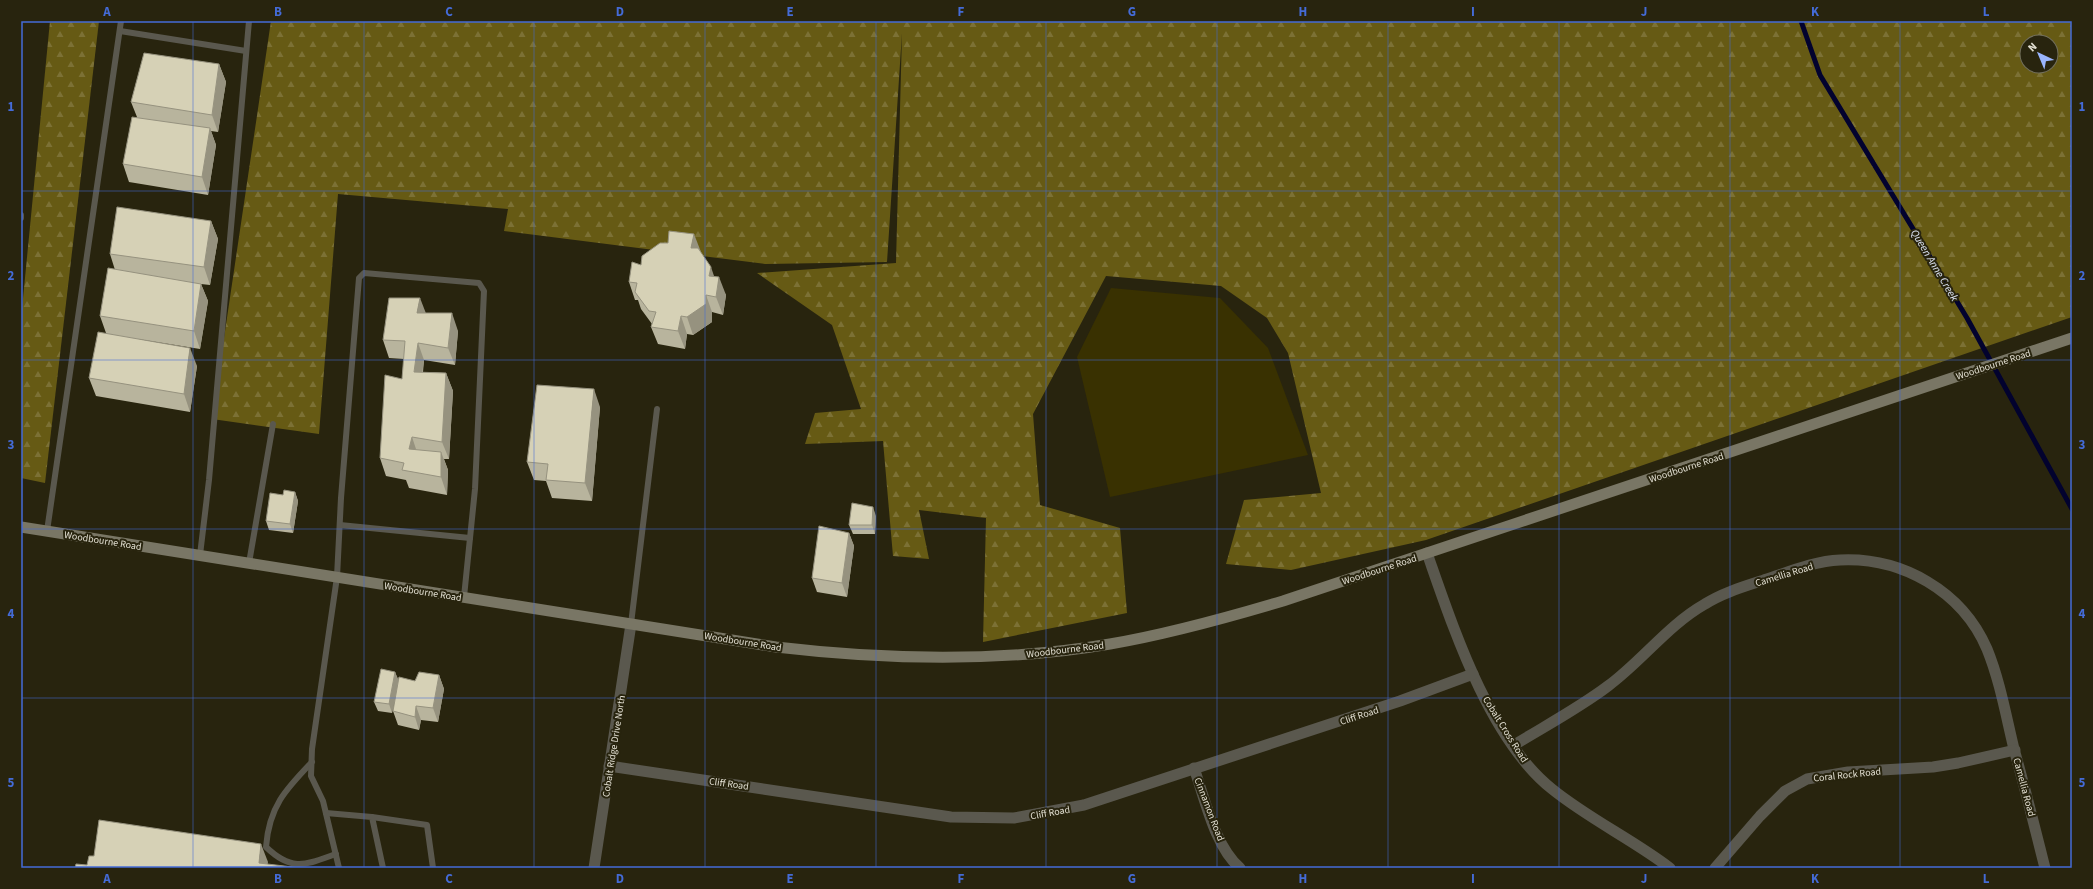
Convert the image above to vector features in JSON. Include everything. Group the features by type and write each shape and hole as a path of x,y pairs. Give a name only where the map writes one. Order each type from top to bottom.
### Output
{"main road":[{"name":"Woodbourne Road","path":"21,527 631,624 837,654 908,658 988,657 1045,653 1159,634 1228,617 1428,553 2072,338"}],"street":[{"name":"Cobalt Cross Road","path":"1428,553 1455,631 1473,674 1514,745 1529,767 1550,788 1582,812 1670,868"},
{"name":"Camellia Road","path":"1514,745 1608,686 1686,616 1706,603 1734,590 1806,566 1838,560 1861,560 1895,566 1915,574 1935,586 1963,611 1986,649 1998,683 2045,868"},
{"name":"Cobalt Ridge Drive North","path":"594,868 631,624"},
{"name":"Cliff Road","path":"609,766 753,786 872,806 951,817 981,819 1014,818 1084,805 1400,701 1473,674"},
{"name":"Coral Rock Road","path":"1715,868 1785,791 1807,779 1848,772 1958,764 2015,750"},
{"name":"Cinnamon Road","path":"1194,768 1213,822 1226,850 1240,868"}],"lane":[{"path":"46,531 121,21"},
{"path":"200,555 209,480 249,21"},
{"path":"120,32 246,51"},
{"path":"339,868 326,813 311,776 337,577 359,278 364,273 479,283 484,291 475,489 464,597"},
{"path":"631,624 657,409"},
{"path":"249,563 273,424"},
{"path":"340,525 470,538"},
{"path":"312,762 284,791 268,827 266,848 280,860 304,865 336,854"},
{"path":"326,813 372,817 427,825 433,868"},
{"path":"372,817 382,868"}],"green space":[{"path":"50,21 99,21 45,483 21,478 21,319"},
{"path":"271,21 2072,21 2072,317 1426,540 1291,570 1226,564 1244,500 1321,493 1288,353 1267,318 1221,286 1106,276 1033,414 1040,505 1120,528 1127,613 983,642 986,518 919,510 929,559 893,556 883,441 805,444 815,413 861,409 832,325 757,273 896,263 902,33 887,262 765,264 504,231 508,209 338,194 319,434 212,419"}],"shaded area":[{"path":"1111,288 1220,298 1268,348 1308,455 1110,497 1077,357"}],"building":[{"path":"144,53 219,64 212,115 131,102"},
{"path":"132,117 210,128 202,177 123,164"},
{"path":"117,207 211,221 204,267 110,254"},
{"path":"669,231 694,234 691,248 698,248 711,267 709,276 719,277 716,297 706,295 706,304 687,317 681,316 678,331 651,327 656,312 649,311 635,292 637,283 629,282 632,262 641,265 642,256 660,243 668,243"},
{"path":"108,268 201,284 194,331 100,316"},
{"path":"389,298 420,298 417,313 452,313 448,348 418,343 414,372 446,373 442,442 412,437 409,449 441,452 441,477 402,470 404,463 380,458 385,375 402,379 405,341 383,340"},
{"path":"98,332 190,348 184,394 89,378"},
{"path":"537,385 594,389 585,483 546,480 548,464 527,462"},
{"path":"284,490 295,492 290,524 266,521 270,493 283,495"},
{"path":"852,503 873,507 872,525 849,525"},
{"path":"819,526 849,533 842,583 812,578"},
{"path":"381,669 395,672 389,704 374,702"},
{"path":"419,672 439,675 433,708 416,706 415,717 393,711 399,677 415,681"},
{"path":"99,820 261,844 259,863 301,868 75,868 76,864 87,865 89,856 94,856"}],"waterway":[{"name":"Queen Anne Creek","path":"1801,21 1820,75 1967,318 2072,509"}]}
